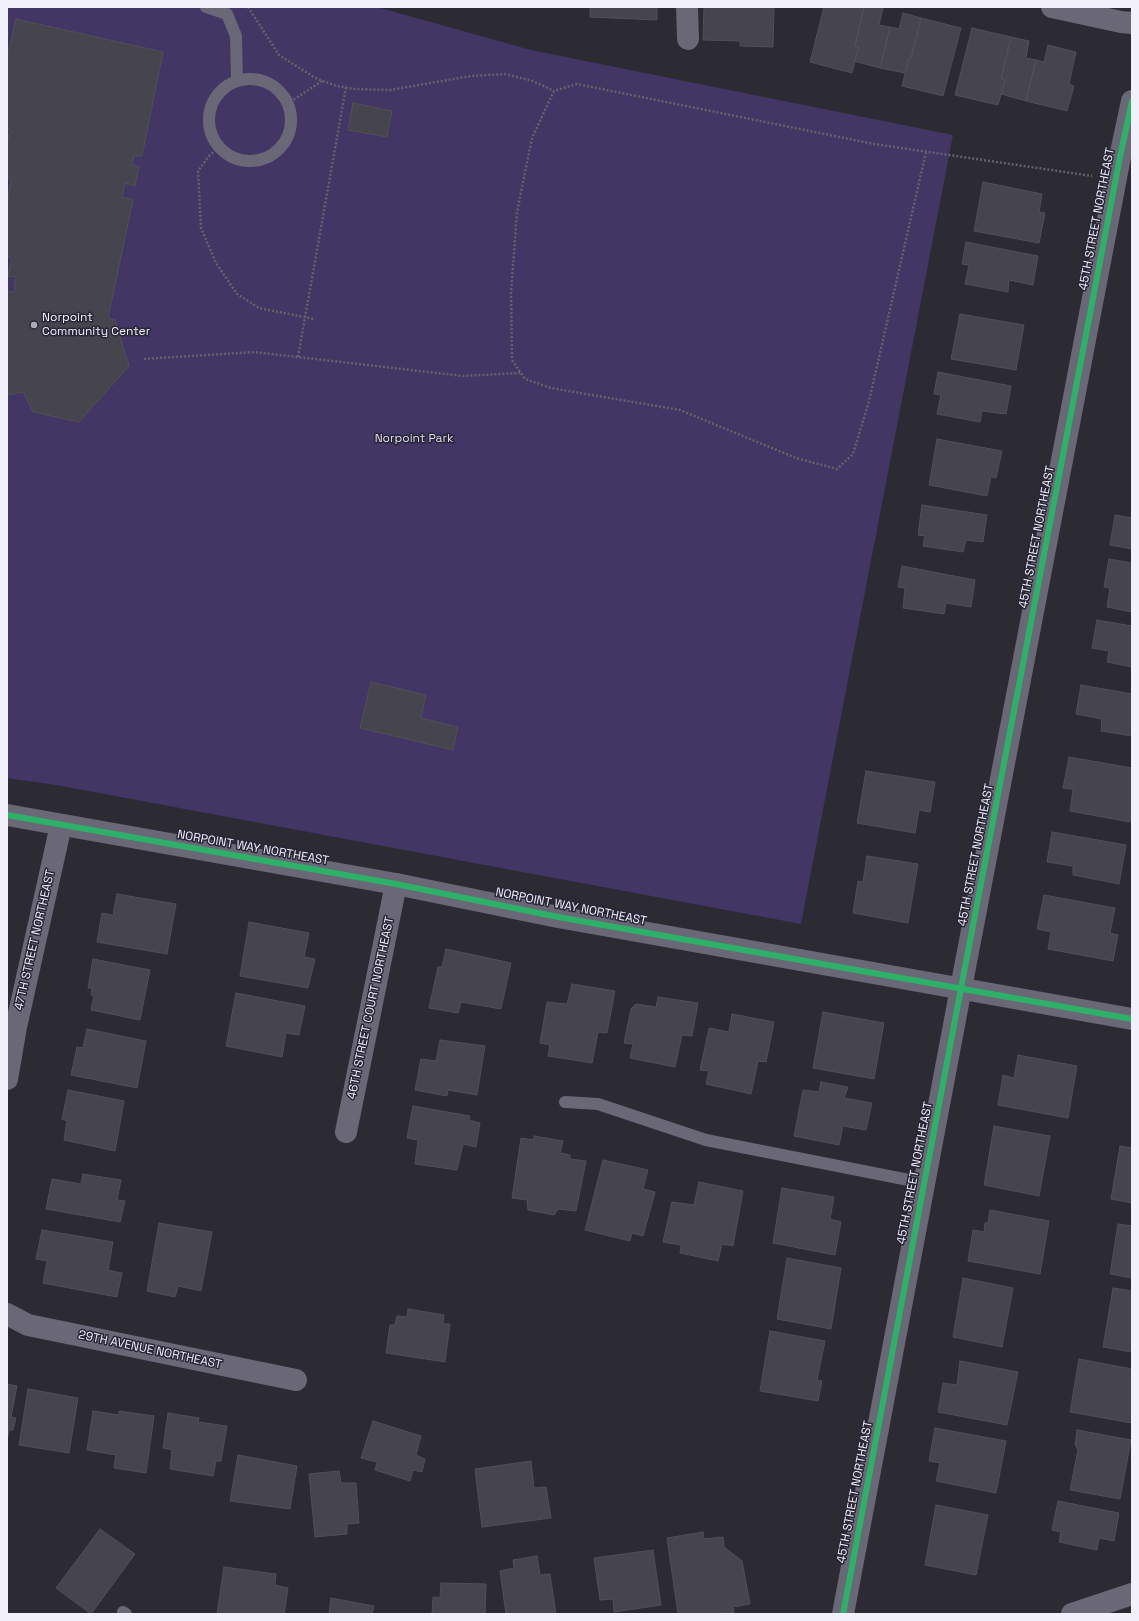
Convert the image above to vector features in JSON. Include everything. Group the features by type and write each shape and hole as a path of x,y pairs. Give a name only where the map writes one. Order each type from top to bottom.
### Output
{"street":[{"path":"687,7 688,39"},
{"path":"1052,7 1132,23"},
{"name":"45TH STREET NORTHEAST","path":"843,1614 961,988 1132,101"},
{"name":"NORPOINT WAY NORTHEAST","path":"7,815 396,884 558,917 1132,1019"},
{"name":"47TH STREET NORTHEAST","path":"7,1079 12,1026 61,825"},
{"name":"46TH STREET COURT NORTHEAST","path":"346,1132 396,884"},
{"name":"29TH AVENUE NORTHEAST","path":"7,1314 28,1325 296,1380"},
{"path":"1072,1614 1132,1594"}],"lane":[{"path":"206,7 227,14 236,36 237,81"},
{"path":"251,79 264,81 276,88 287,104 290,111 291,125 287,138 279,149 268,157 255,161 242,161 229,156 219,147 212,136 209,122 210,109 216,97 225,87 237,81 251,79"},
{"path":"565,1102 598,1104 706,1140 924,1183"}],"path":[{"path":"248,7 279,55 297,68 322,81 346,87 390,90 471,76 505,74 533,80 554,91 577,84 874,144 1116,179"},
{"path":"287,104 322,81"},
{"path":"298,357 346,87"},
{"path":"554,91 532,138 517,212 511,293 512,360 525,379 551,388 680,410 796,458 836,469 853,454 869,400 926,152"},
{"path":"219,147 209,156 198,172 201,228 216,263 237,294 259,308 314,319"},
{"path":"144,359 254,352 463,376 521,373"}],"green space":[{"name":"Norpoint Park","path":"7,7 377,7 531,50 953,135 801,924 56,785 7,778"}],"building":[{"path":"590,7 657,7 657,20 590,17"},
{"path":"704,7 774,7 773,47 740,46 740,41 703,40"},
{"path":"824,7 864,7 855,46 859,47 852,73 810,62"},
{"path":"864,7 883,8 879,25 890,27 880,68 854,61 859,47 855,46"},
{"path":"903,13 921,18 911,58 909,58 905,73 880,68 890,27 899,29"},
{"path":"921,18 961,28 943,96 902,86"},
{"path":"16,19 163,52 142,156 134,156 132,165 139,167 135,186 125,183 122,197 133,200 108,318 115,320 129,366 79,422 33,412 23,392 9,395 7,391 7,291 14,292 16,277 8,276 12,258 7,256 7,204 11,179 7,177 7,144 10,129 7,128 7,59"},
{"path":"972,28 1011,37 1001,79 1005,80 998,105 955,95"},
{"path":"1011,37 1029,41 1026,58 1036,60 1026,101 1001,94 1005,80 1001,79"},
{"path":"1048,45 1076,52 1069,84 1074,86 1067,111 1026,101 1036,60 1044,62"},
{"path":"353,103 392,111 387,137 348,130"},
{"path":"983,182 1042,194 1039,212 1045,213 1039,243 974,231"},
{"path":"966,242 1038,256 1033,285 1009,280 1008,292 965,284 969,265 962,264"},
{"path":"960,314 1024,325 1016,370 951,359"},
{"path":"938,372 1011,386 1006,414 982,411 980,422 937,414 941,395 934,394"},
{"path":"937,439 1002,451 996,478 991,477 987,496 929,485"},
{"path":"922,505 987,515 983,542 966,540 963,552 923,546 925,536 918,535"},
{"path":"1115,515 1132,518 1132,549 1110,545"},
{"path":"1109,559 1132,563 1132,612 1107,607 1110,588 1104,587"},
{"path":"902,566 975,580 971,607 946,603 944,614 903,608 905,588 898,587"},
{"path":"1097,620 1132,626 1132,667 1107,662 1109,651 1092,648"},
{"path":"371,682 426,695 421,718 458,727 453,750 360,728"},
{"path":"1081,685 1132,694 1132,736 1101,731 1102,719 1076,714"},
{"path":"1069,757 1132,768 1132,812 1130,822 1070,811 1073,789 1063,788"},
{"path":"866,771 935,782 930,812 919,810 915,833 857,823"},
{"path":"1052,832 1126,845 1119,884 1073,875 1073,866 1047,862"},
{"path":"867,856 918,864 908,923 853,913 858,881 863,882"},
{"path":"117,894 176,904 167,954 97,942 102,913 113,915"},
{"path":"1044,895 1115,908 1110,933 1118,935 1113,961 1048,949 1051,932 1037,929"},
{"path":"249,922 309,933 304,957 315,959 308,988 240,976"},
{"path":"446,949 511,963 501,1009 461,1002 458,1013 429,1008 438,967 442,967"},
{"path":"93,959 150,970 140,1020 91,1010 94,996 91,995 92,988 88,988"},
{"path":"572,984 615,991 607,1033 598,1032 592,1063 548,1056 550,1045 540,1043 547,1002 567,1004"},
{"path":"236,993 305,1006 299,1035 286,1033 282,1057 226,1046"},
{"path":"658,997 698,1003 692,1036 682,1035 675,1067 630,1058 633,1044 624,1043 631,1009 636,1004 656,1007"},
{"path":"823,1012 884,1023 874,1079 813,1068"},
{"path":"732,1014 774,1022 766,1062 758,1061 751,1094 706,1084 709,1071 700,1070 709,1028 729,1032"},
{"path":"87,1029 146,1041 137,1088 71,1075 77,1047 83,1048"},
{"path":"440,1040 485,1046 477,1095 448,1090 447,1096 415,1090 421,1059 436,1061"},
{"path":"1018,1055 1077,1066 1068,1118 998,1105 1003,1075 1014,1078"},
{"path":"821,1082 848,1087 844,1098 872,1103 866,1130 843,1126 839,1145 794,1136 803,1090 819,1092"},
{"path":"68,1090 124,1101 115,1151 64,1140 67,1121 62,1119"},
{"path":"413,1106 470,1116 469,1120 480,1123 476,1147 463,1144 457,1170 415,1164 418,1140 407,1138"},
{"path":"994,1126 1050,1136 1039,1196 984,1185"},
{"path":"534,1136 563,1141 560,1153 570,1155 570,1159 586,1161 576,1211 558,1209 554,1215 528,1210 527,1200 512,1198 521,1138 534,1140"},
{"path":"1120,1146 1132,1148 1132,1203 1111,1199"},
{"path":"603,1160 648,1170 643,1189 655,1192 643,1236 632,1233 630,1241 585,1230"},
{"path":"83,1174 121,1180 117,1200 125,1201 120,1222 46,1209 52,1179 81,1184"},
{"path":"699,1182 743,1191 733,1246 722,1244 718,1261 680,1253 681,1245 663,1242 672,1202 694,1205"},
{"path":"782,1188 834,1197 830,1219 841,1222 835,1255 773,1243"},
{"path":"990,1210 1049,1221 1040,1274 968,1261 973,1230 984,1232 985,1223 988,1223"},
{"path":"159,1223 212,1232 201,1291 178,1286 175,1297 147,1291"},
{"path":"1118,1224 1132,1226 1132,1278 1110,1274"},
{"path":"42,1230 113,1242 108,1270 122,1273 117,1297 43,1283 47,1261 36,1259"},
{"path":"787,1258 841,1268 831,1329 777,1319"},
{"path":"963,1278 1013,1288 1002,1347 953,1337"},
{"path":"1113,1288 1132,1291 1132,1352 1103,1347"},
{"path":"408,1309 444,1315 443,1324 450,1324 445,1362 386,1353 390,1325 395,1325 397,1316 407,1317"},
{"path":"770,1331 825,1341 817,1380 822,1381 818,1401 760,1391"},
{"path":"1079,1359 1132,1369 1132,1423 1070,1412"},
{"path":"960,1361 1018,1372 1007,1425 938,1412 943,1383 957,1385"},
{"path":"7,1384 17,1386 11,1417 16,1418 13,1430 9,1430 8,1436"},
{"path":"28,1389 78,1398 69,1453 19,1445"},
{"path":"93,1411 119,1415 119,1411 154,1416 146,1473 114,1468 116,1455 87,1450"},
{"path":"168,1413 199,1418 198,1422 227,1426 221,1461 216,1461 213,1476 170,1469 172,1450 163,1448"},
{"path":"373,1421 421,1436 416,1455 425,1459 422,1472 413,1470 410,1481 375,1470 377,1462 361,1458"},
{"path":"935,1428 1006,1441 996,1493 936,1481 940,1463 929,1461"},
{"path":"1077,1430 1131,1440 1120,1499 1070,1490 1078,1450 1075,1445"},
{"path":"238,1455 297,1466 290,1509 230,1501"},
{"path":"531,1461 534,1488 546,1487 551,1518 482,1527 475,1469"},
{"path":"339,1471 341,1483 356,1483 359,1523 347,1524 347,1534 315,1537 309,1474"},
{"path":"1058,1501 1119,1513 1114,1541 1099,1538 1097,1550 1059,1542 1061,1532 1052,1530"},
{"path":"936,1505 988,1515 976,1575 925,1565"},
{"path":"100,1529 135,1554 91,1614 56,1588"},
{"path":"703,1532 704,1539 723,1537 724,1547 742,1561 750,1604 733,1607 734,1613 678,1614 667,1538"},
{"path":"653,1550 661,1605 614,1612 613,1599 600,1600 594,1558"},
{"path":"537,1556 540,1575 550,1574 556,1614 506,1614 500,1571 514,1568 513,1560"},
{"path":"224,1567 276,1574 275,1585 288,1588 284,1614 217,1614"},
{"path":"441,1583 486,1584 485,1614 432,1614 433,1597 440,1598"},
{"path":"331,1598 374,1606 372,1614 329,1614"}],"cycle path":[{"path":"843,1614 961,988 1132,101"},
{"path":"7,815 396,884 558,917 1132,1019"}],"place":[{"name":"Norpoint Community Center","path":"34,325"}]}
